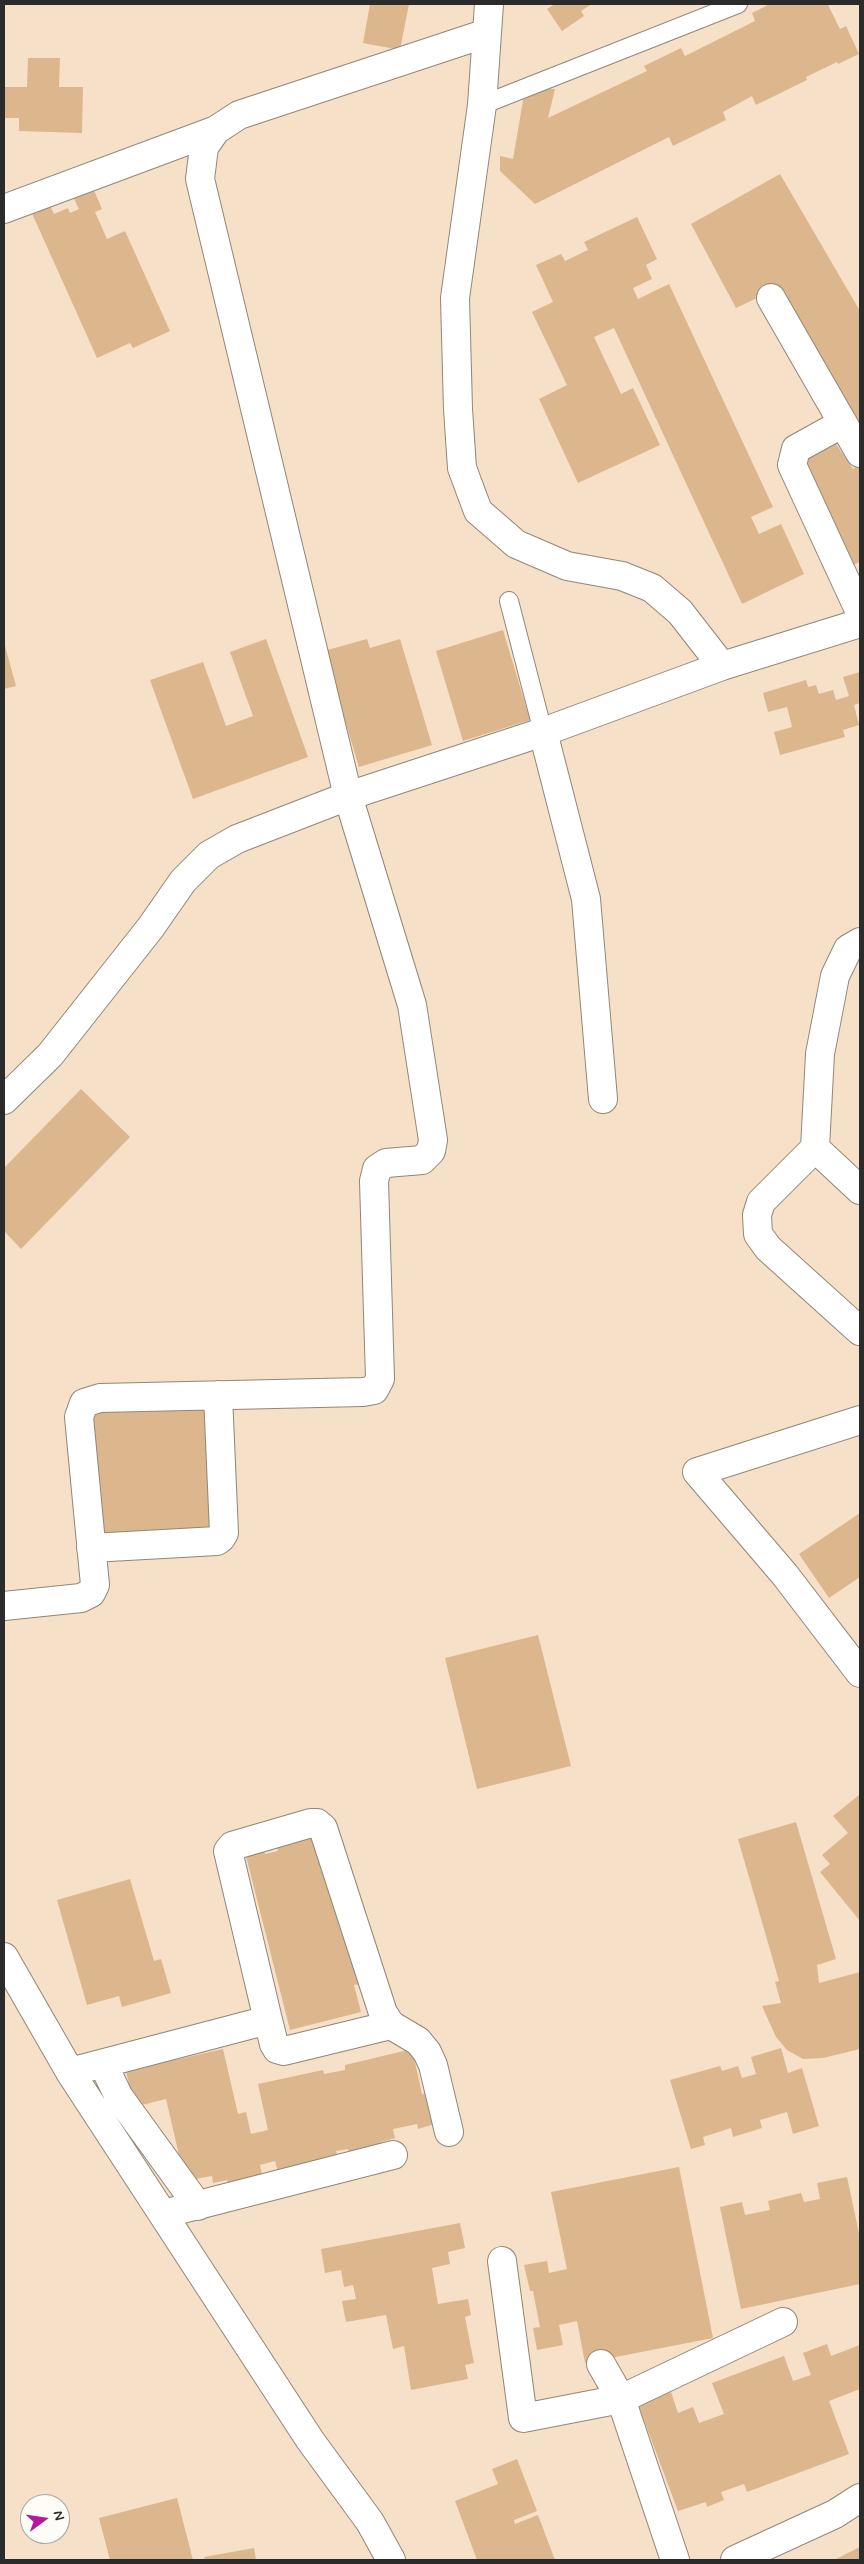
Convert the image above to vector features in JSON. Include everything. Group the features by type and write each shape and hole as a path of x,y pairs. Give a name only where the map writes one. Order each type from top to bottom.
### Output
{"street":[{"path":"489,4 482,104 455,298 458,409 462,468 478,511 516,544 567,566 622,576 652,588 680,612 722,666"},
{"path":"4,209 216,130 239,115 487,33"},
{"path":"4,1606 81,1598 91,1593 95,1585 79,1417 84,1403 100,1398 364,1392 374,1390 380,1379 374,1181 377,1169 386,1163 422,1160 431,1151 433,1140 412,1004 348,796 200,179 204,147 216,130"},
{"path":"771,298 860,453"},
{"path":"843,423 796,449 792,457 792,465 851,573 860,612"},
{"path":"4,1100 50,1055 150,927 183,881 209,855 237,839 348,796 543,732 722,666 860,623"},
{"path":"543,732 586,899 603,1099"},
{"path":"860,942 848,949 835,976 820,1054 815,1148 762,1202 756,1216 758,1234 768,1248 860,1332"},
{"path":"815,1148 860,1190"},
{"path":"91,1548 217,1541 222,1538 224,1533 218,1395"},
{"path":"860,1420 697,1472 785,1575 860,1673"},
{"path":"391,2025 284,2051 277,2050 228,1858 228,1851 232,1846 317,1823 323,1828 384,2013 391,2025 418,2041 427,2052 433,2064 450,2132"},
{"path":"4,1957 70,2072 310,2440 370,2522 391,2560"},
{"path":"70,2072 268,2020"},
{"path":"103,2064 119,2097 198,2206"},
{"path":"163,2214 393,2155"},
{"path":"502,2261 523,2418 621,2399 783,2322"},
{"path":"601,2364 621,2399 675,2560"},
{"path":"735,2560 835,2514 860,2498"}],"lane":[{"path":"482,104 738,4"},
{"path":"510,601 543,732"}],"building":[{"path":"370,4 409,4 400,50 363,43"},
{"path":"555,4 592,4 581,11 584,16 562,31 547,9"},
{"path":"770,4 831,4 828,5 840,29 846,26 859,54 806,77 807,80 756,105 752,96 723,112 726,120 673,146 669,137 535,204 500,171 500,156 513,159 525,89 555,89 548,118 647,71 644,66 681,48 685,56 755,21 752,13"},
{"path":"28,58 60,58 59,87 83,87 82,133 19,131 19,118 4,118 4,87 27,87"},
{"path":"780,174 860,311 860,436 776,289 736,308 691,224"},
{"path":"90,181 102,209 95,212 107,239 125,231 170,331 133,348 130,343 97,358 30,209 48,201 54,214 68,208 70,213 79,209 70,191"},
{"path":"637,217 657,259 646,265 652,279 633,288 638,299 669,284 773,507 751,517 759,534 781,524 804,574 742,604 614,328 594,337 621,394 633,388 660,445 578,483 539,399 567,385 532,312 553,302 536,265 561,254 565,261 588,250 584,242"},
{"path":"834,441 853,469 859,465 860,467 860,562 853,565 795,462"},
{"path":"503,630 530,720 463,741 436,651"},
{"path":"266,639 308,757 193,799 150,680 203,662 226,726 253,716 230,652"},
{"path":"367,639 370,648 400,639 432,745 359,767 324,651"},
{"path":"4,642 16,686 4,689"},
{"path":"860,672 860,703 854,705 859,725 843,730 845,737 780,755 774,732 792,727 787,707 768,712 763,693 806,680 808,687 816,685 819,694 833,690 836,700 849,696 843,677"},
{"path":"81,1089 130,1137 21,1249 4,1231 4,1168"},
{"path":"209,1406 213,1533 94,1538 90,1411"},
{"path":"860,1513 860,1577 829,1598 799,1554"},
{"path":"538,1635 571,1766 477,1789 445,1658"},
{"path":"859,1795 860,1921 820,1872 830,1864 822,1855 848,1833 833,1816"},
{"path":"796,1822 836,1959 817,1965 819,1983 860,1972 860,2049 823,2058 803,2059 787,2050 776,2037 762,2006 781,2003 775,1982 779,1981 738,1839"},
{"path":"316,1833 337,1917 344,1915 362,1984 354,1985 361,2012 290,2030 245,1852 263,1847 265,1854 278,1851 276,1843"},
{"path":"130,1879 154,1961 161,1959 171,1993 122,2007 119,1996 87,2005 57,1900"},
{"path":"781,2048 788,2073 802,2068 819,2126 793,2134 787,2112 760,2120 762,2128 733,2137 731,2128 703,2137 705,2145 691,2149 670,2080 720,2066 722,2071 738,2066 742,2078 756,2074 751,2057"},
{"path":"223,2049 238,2114 246,2112 251,2134 268,2130 258,2084 323,2070 324,2074 345,2070 345,2065 412,2049 422,2094 436,2091 438,2123 418,2129 417,2124 393,2129 395,2138 381,2142 382,2148 350,2156 348,2149 336,2151 338,2158 278,2172 275,2161 260,2165 263,2179 229,2187 227,2180 213,2183 212,2176 185,2181 166,2099 134,2107 126,2071"},
{"path":"679,2167 713,2338 585,2363 577,2321 559,2325 563,2345 537,2350 533,2328 540,2327 533,2291 530,2291 524,2265 547,2261 549,2273 567,2269 551,2192"},
{"path":"847,2177 860,2238 860,2284 741,2309 720,2207 742,2202 745,2215 770,2210 768,2201 801,2193 804,2202 820,2199 817,2183"},
{"path":"460,2223 465,2248 448,2252 450,2264 432,2268 438,2304 468,2299 471,2315 465,2317 474,2363 465,2365 468,2379 411,2390 404,2346 393,2349 386,2315 346,2322 342,2301 356,2299 353,2285 344,2287 341,2270 325,2273 321,2249"},
{"path":"827,2344 831,2356 860,2345 860,2389 829,2401 849,2454 747,2492 744,2484 721,2492 724,2500 707,2507 706,2502 678,2511 638,2404 671,2392 678,2413 693,2407 699,2423 724,2414 712,2383 784,2356 793,2381 811,2375 803,2353"},
{"path":"517,2459 537,2511 514,2520 515,2524 538,2515 555,2560 477,2560 455,2501 498,2484 492,2469"},
{"path":"177,2498 193,2560 110,2560 99,2518"},
{"path":"860,2547 860,2560 834,2560"},
{"path":"254,2548 256,2560 205,2560 204,2557"}]}
